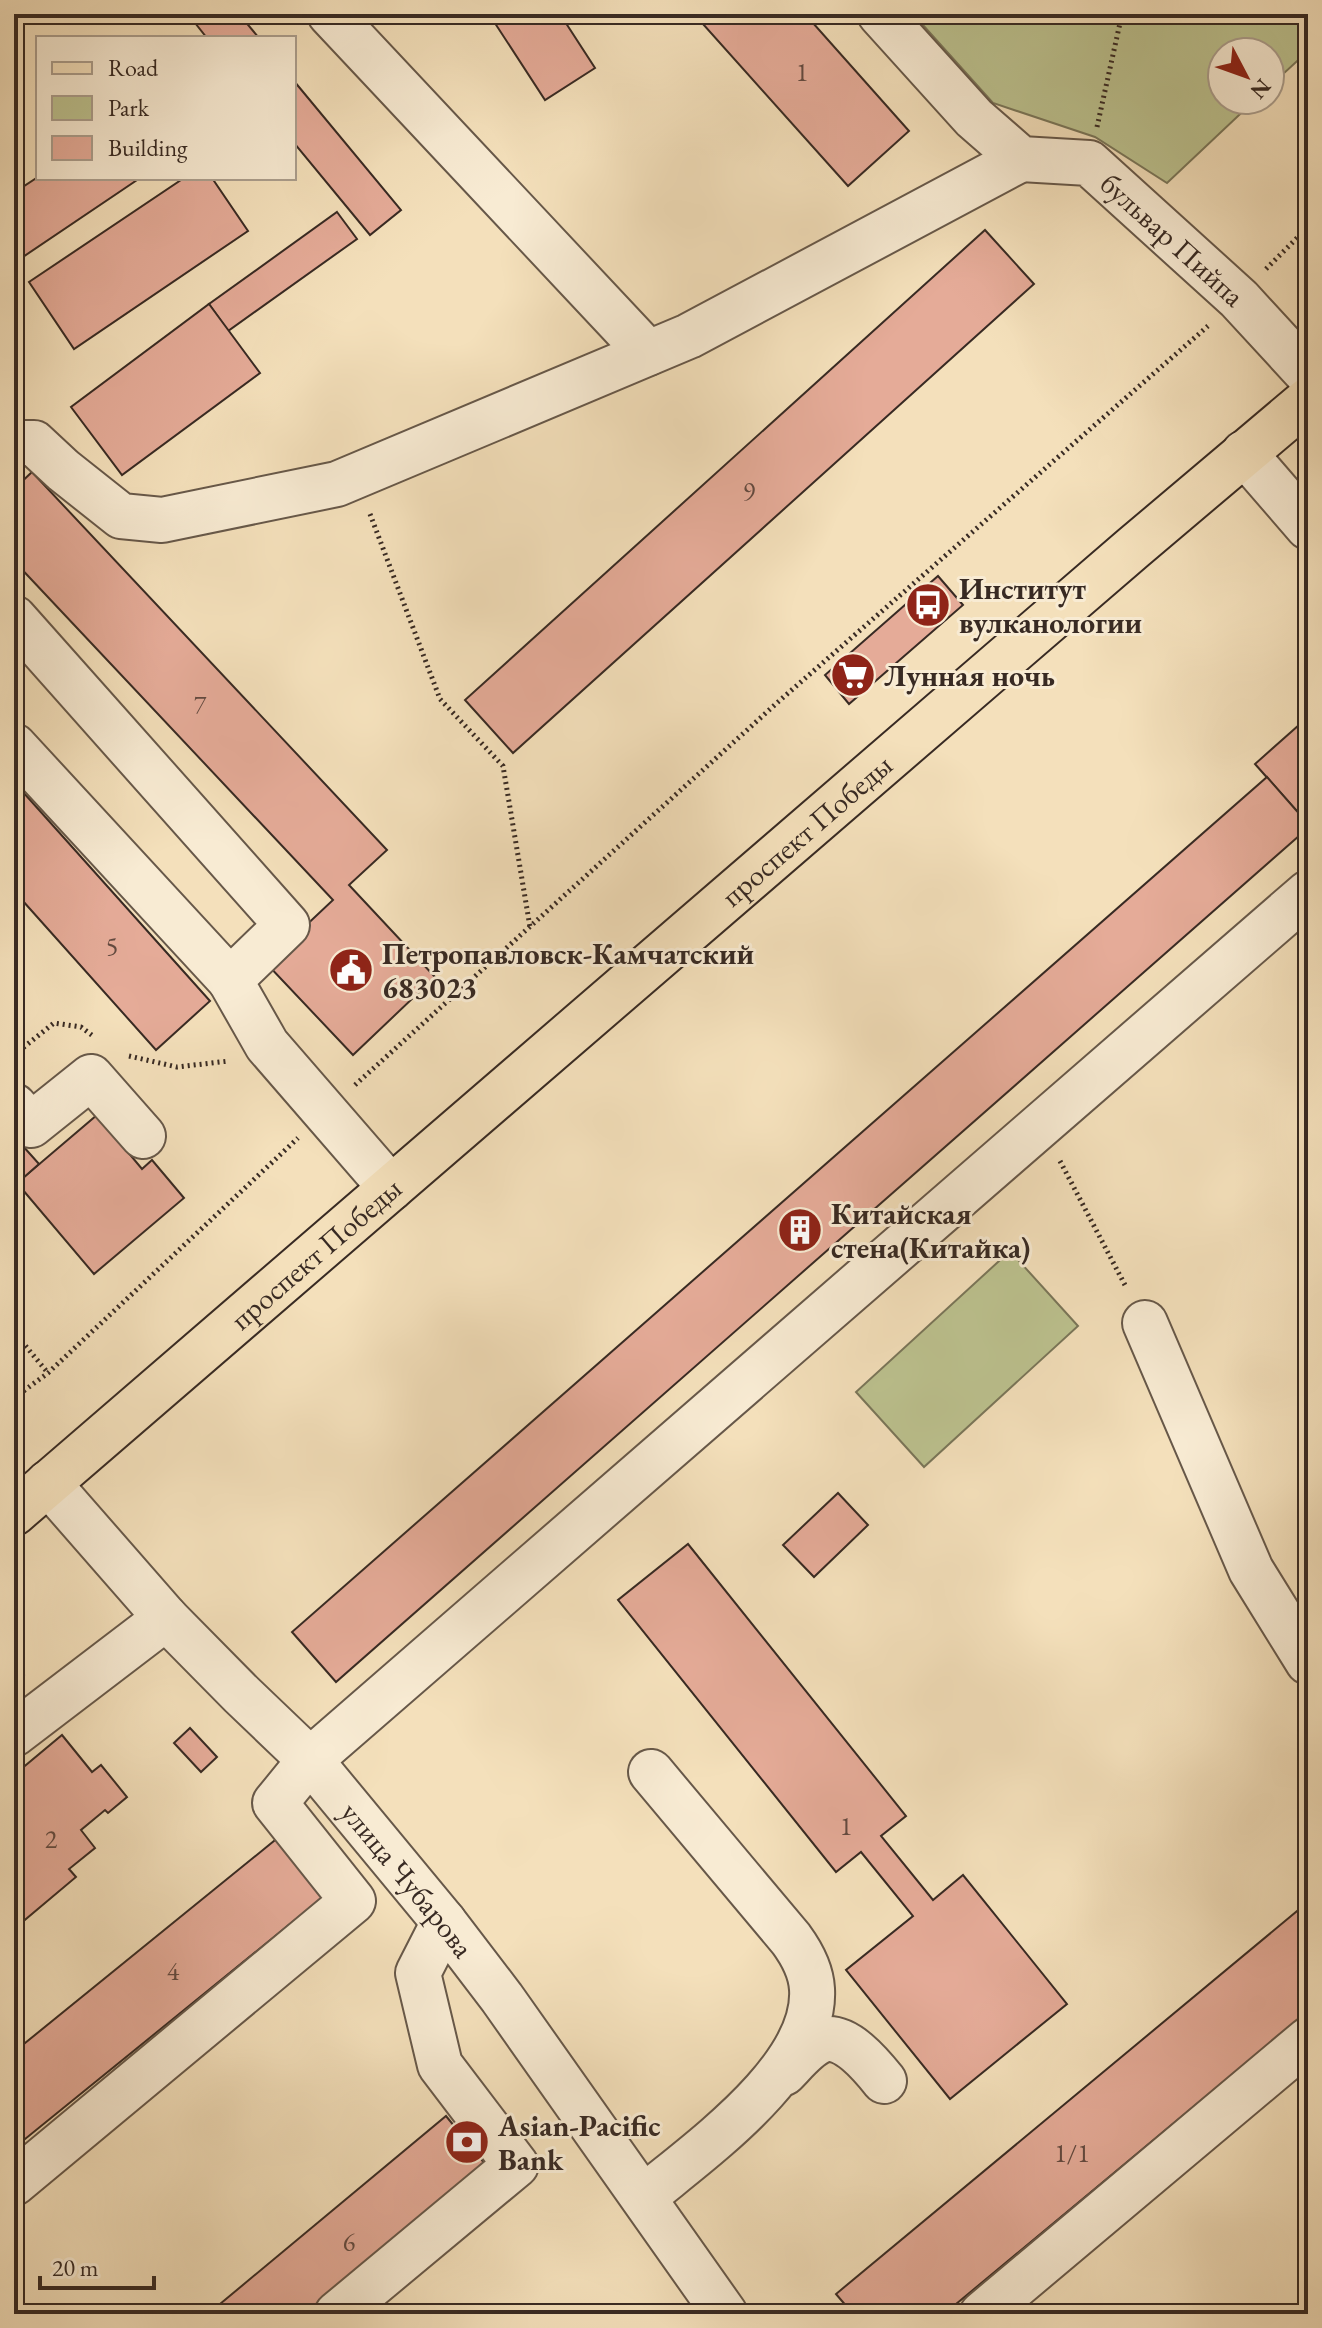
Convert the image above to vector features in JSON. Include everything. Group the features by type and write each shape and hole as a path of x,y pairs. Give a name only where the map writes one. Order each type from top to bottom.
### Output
{"main road":[{"name":"проспект Победы","path":"14,1513 1308,400"}],"street":[{"path":"330,14 648,353"},
{"path":"14,443 34,443 121,516 162,520 337,484 689,336 1021,159 974,118 880,14"},
{"name":"бульвар Пийпа","path":"1021,159 1089,163 1239,299 1308,374"},
{"path":"1244,453 1308,527"},
{"path":"14,618 287,925 230,980"},
{"path":"14,746 230,980 267,1045 391,1188"},
{"path":"14,2183 353,1901 275,1803 310,1760 1308,893"},
{"path":"14,1106 31,1125 91,1077 143,1136"},
{"path":"1145,1323 1251,1570 1308,1662"},
{"name":"улица Чубарова","path":"48,1483 166,1618 310,1760 444,1922 502,1998 725,2314"},
{"path":"14,1734 166,1618"},
{"path":"651,1772 783,1927 810,1975 812,1996 806,2025 793,2052 768,2088"},
{"path":"337,2314 516,2165 440,2065 418,1973 444,1922"},
{"path":"644,2197 734,2121 809,2049 823,2040 839,2041 856,2052 884,2081"},
{"path":"982,2314 1308,2040"}],"path":[{"path":"1089,163 1122,14"},
{"path":"14,1398 48,1373 325,1113 778,702 1239,299 1308,227"},
{"path":"356,476 440,699 503,766 530,927"},
{"path":"14,1055 54,1023 81,1027 104,1044"},
{"path":"127,1056 177,1067 233,1061 267,1045"},
{"path":"1041,1125 1145,1323"},
{"path":"14,1332 48,1373"}],"green space":[{"path":"913,14 1308,14 1308,51 1286,71 1286,36 1206,36 1206,116 1238,116 1167,183 1095,137 993,103"},
{"path":"1010,1251 1078,1326 924,1467 856,1392"}],"building":[{"path":"188,14 239,14 257,36 205,36"},
{"path":"489,14 560,14 595,68 545,100"},
{"path":"694,14 805,14 909,131 848,186"},
{"path":"296,83 401,210 370,235 296,145"},
{"path":"14,177 21,188 36,178 137,180 14,263"},
{"path":"181,180 213,180 248,231 74,349 29,282"},
{"path":"337,212 357,239 228,331 209,304"},
{"path":"985,230 1034,284 513,753 465,700"},
{"path":"209,304 260,373 122,475 71,407"},
{"path":"32,472 387,850 349,885 435,977 353,1055 266,963 333,900 14,561 14,489"},
{"path":"938,576 963,605 849,704 825,675"},
{"path":"1308,717 1308,814 1303,818 1255,764"},
{"name":"Китайская стена(Китайка)","path":"1267,777 1308,828 336,1682 292,1632"},
{"path":"14,782 210,1001 156,1050 14,891"},
{"path":"97,1115 142,1169 152,1160 184,1198 94,1274 17,1183"},
{"path":"14,1136 39,1164 14,1186"},
{"path":"838,1493 868,1525 814,1577 783,1545"},
{"path":"688,1544 906,1816 881,1836 933,1900 963,1875 1067,2004 950,2099 846,1970 913,1916 861,1852 836,1872 618,1600"},
{"path":"14,1664 24,1675 14,1691"},
{"path":"190,1728 217,1757 201,1772 174,1743"},
{"path":"62,1735 92,1772 101,1765 127,1797 81,1830 95,1848 69,1869 76,1877 14,1929 14,1775"},
{"path":"285,1832 332,1890 14,2148 14,2052"},
{"path":"1308,1902 1308,2012 944,2314 853,2314 836,2294"},
{"path":"446,2116 490,2170 317,2314 208,2314"}],"place":[{"name":"Институт вулканологии","path":"928,605"},
{"name":"Лунная ночь","path":"853,675"},
{"name":"Петропавловск-Камчатский 683023","path":"351,970"},
{"name":"Китайская стена(Китайка)","path":"800,1230"},
{"name":"Asian-Pacific Bank","path":"467,2142"}]}
